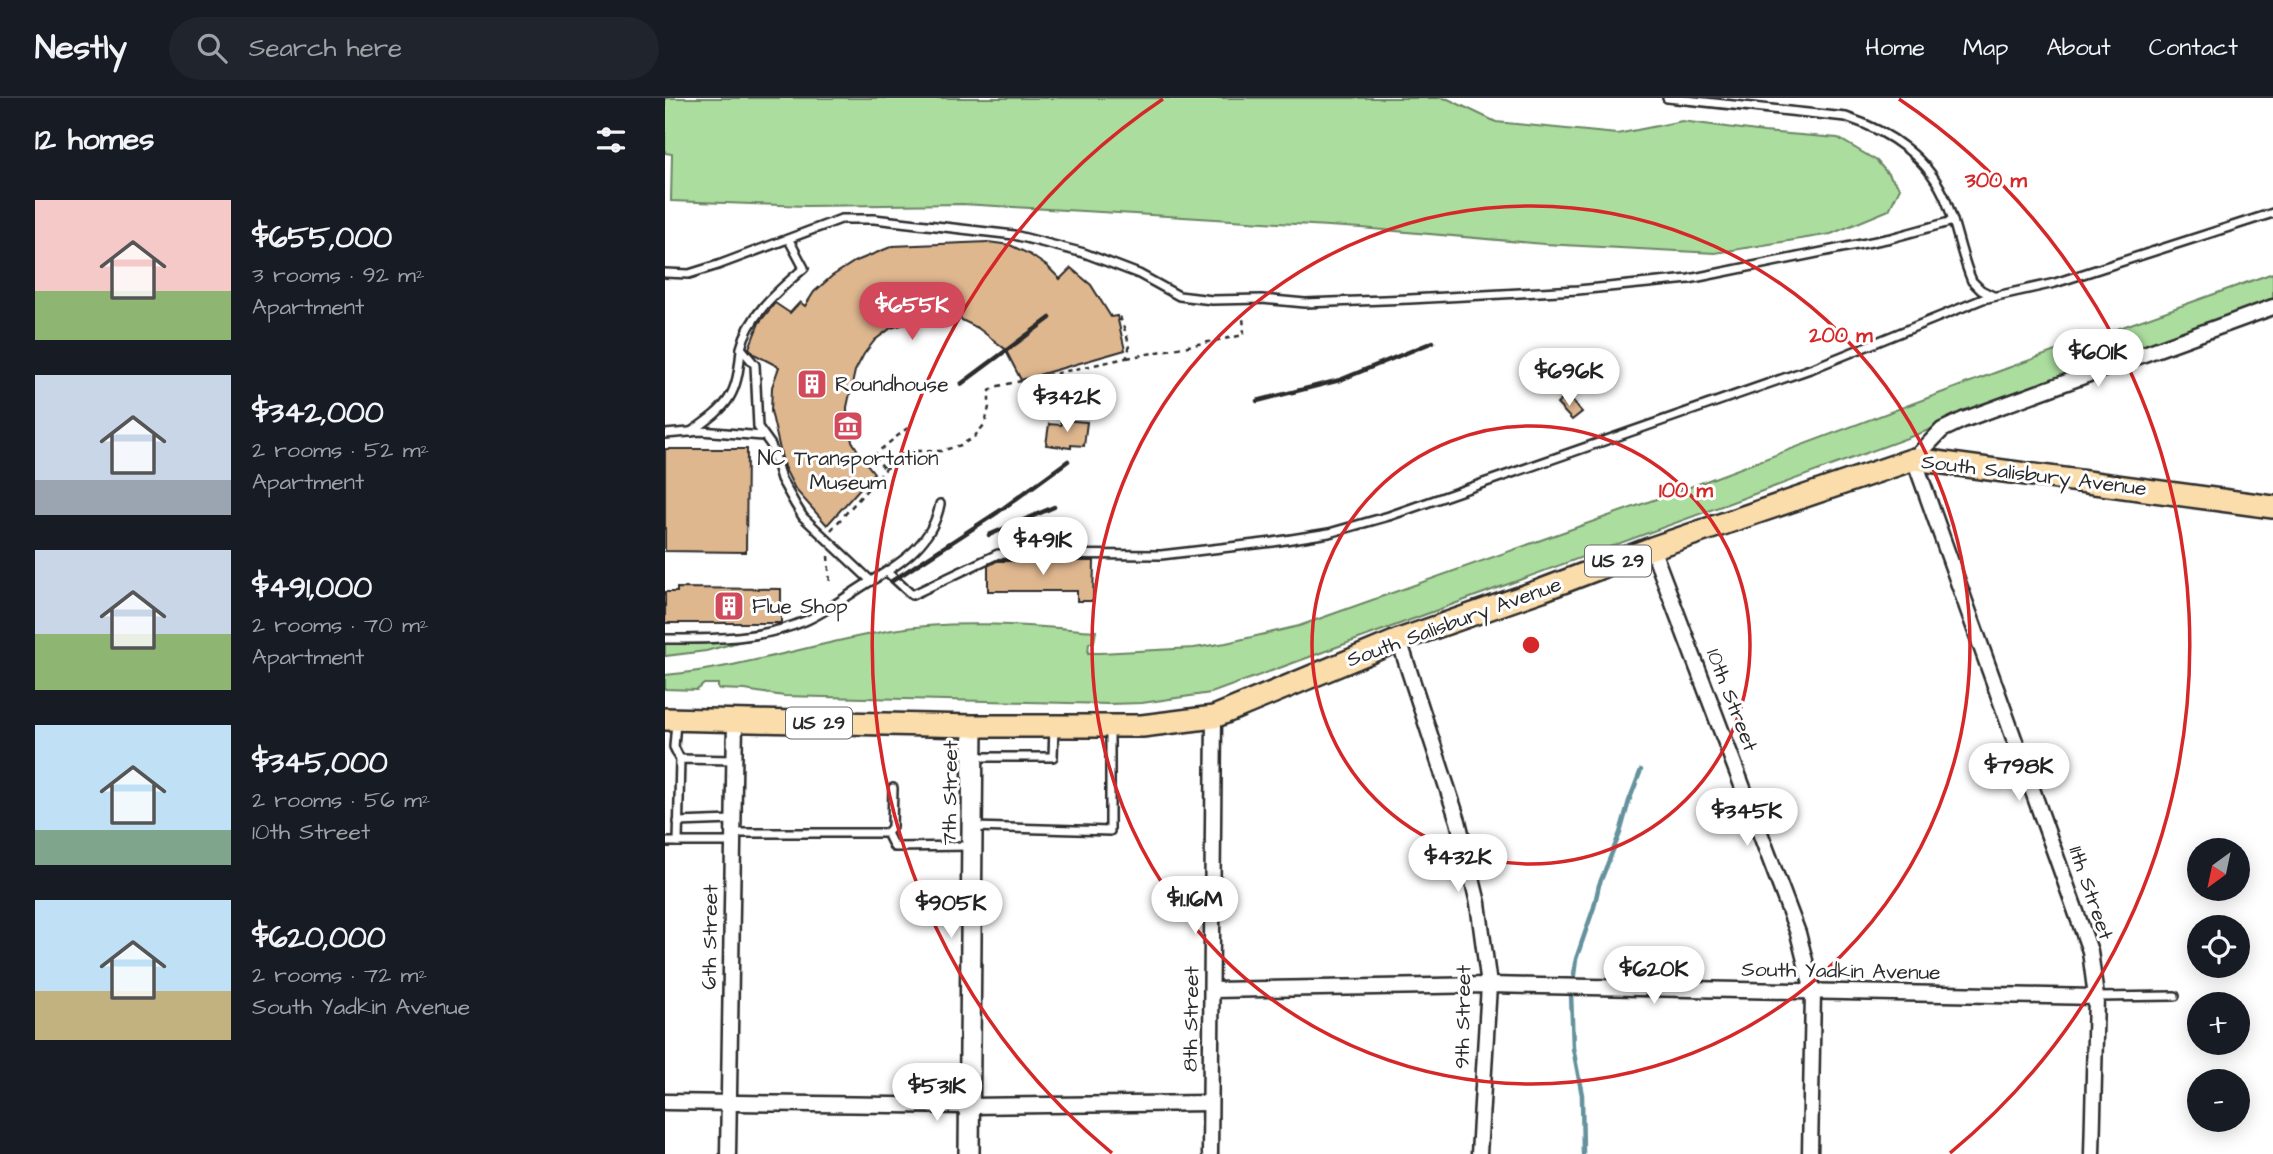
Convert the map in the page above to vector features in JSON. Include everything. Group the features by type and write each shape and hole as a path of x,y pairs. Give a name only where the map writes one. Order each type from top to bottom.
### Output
{"main road":[{"name":"South Salisbury Avenue","path":"670,719 973,726 1142,726 1214,717 1399,640 1652,548 1914,458 2273,507"}],"street":[{"path":"1914,458 1942,430 1963,420 2273,307"},
{"name":"11th Street","path":"1914,458 2090,951 2096,997 2092,1154"},
{"name":"10th Street","path":"1652,548 1798,933 1813,992 1810,1154"},
{"name":"9th Street","path":"1399,640 1458,821 1478,903 1489,985 1479,1154"},
{"name":"8th Street","path":"1210,1154 1214,717"},
{"name":"6th Street","path":"728,1154 735,721"},
{"name":"7th Street","path":"969,1154 973,726"},
{"name":"South Yadkin Avenue","path":"1213,990 1489,985 2096,997"},
{"path":"665,1102 970,1106 1210,1103"}],"lane":[{"path":"1667,98 1846,117 1874,126 1901,143 1919,159 1938,183 1972,281 1981,290 1994,296"},
{"path":"887,572 912,595 998,554 1161,555 1329,533 1402,512 1814,368 1994,296 2055,283 2273,213"},
{"path":"665,273 689,274 841,219 874,219 1001,233 1084,253 1139,274 1179,296 1212,300 1262,299 1305,303 1578,290 1689,279 1891,238 1953,221"},
{"path":"691,432 730,401 744,337 764,305 804,268 789,240"},
{"path":"741,348 755,365 758,427 771,445 781,479 803,517 871,581"},
{"path":"665,434 691,432 763,436"},
{"path":"665,639 725,639 762,634 806,621 887,572 916,549 931,532 940,504"},
{"path":"670,719 674,747 680,759 678,842"},
{"path":"973,757 1053,757 1054,726"},
{"path":"887,833 894,847 972,837 1110,831 1110,726"},
{"path":"680,759 734,760"},
{"path":"887,833 892,827 893,788"},
{"path":"678,822 732,831 887,833"},
{"path":"665,842 678,842 732,831"},
{"name":"South Yadkin Avenue","path":"2096,997 2175,996"}],"path":[{"path":"1119,314 1129,348 1126,358"},
{"path":"831,584 826,539 830,531 898,455 906,452 941,451 961,446 974,437 985,424 989,392 994,387 1244,335 1243,314"},
{"path":"865,462 909,426"},
{"path":"874,456 885,470"}],"green space":[{"path":"665,98 1441,98 1496,122 1617,134 1682,121 1838,138 1877,161 1900,188 1889,210 1831,234 1715,253 1544,244 1361,228 962,204 806,206 671,201 672,154 665,153"},
{"path":"2273,273 2273,304 1211,693 1142,703 1108,704 784,696 718,689 718,684 704,684 697,690 665,689 665,675 722,667 864,635 917,627 994,624 1096,631 1094,642 1089,643 1088,653 1100,653 1194,648 1299,626 1690,487 2005,369"},
{"path":"753,638 706,651 665,656 665,643 699,644"}],"building":[{"name":"Roundhouse","path":"988,242 1010,245 1029,254 1060,279 1071,268 1091,285 1111,317 1117,316 1125,350 1021,380 1005,349 978,328 960,319 926,318 891,328 875,340 864,354 855,371 847,407 847,425 852,441 874,473 827,525 795,489 784,467 771,411 772,387 779,367 754,354 749,348 759,323 775,303 790,313 800,302 805,306 814,292 832,276 854,262 893,246"},
{"path":"1567,395 1582,412 1572,420 1557,404"},
{"path":"1061,420 1087,422 1084,446 1071,445 1071,448 1046,445 1049,424 1061,425"},
{"path":"665,449 747,449 746,552 665,551"},
{"path":"997,561 1094,561 1093,601 1077,601 1077,591 988,591 988,566"},
{"name":"Flue Shop","path":"677,588 781,589 781,623 665,623 665,592 677,592"}],"waterway":[{"path":"1574,975 1576,959 1599,885 1641,770"},
{"path":"1571,993 1573,1048 1582,1095 1583,1154"}],"railway":[{"path":"961,384 1050,318"},
{"path":"1257,401 1340,380 1433,342"},
{"path":"892,581 998,512 1068,461"},
{"path":"989,535 1054,507"}],"place":[{"name":"Roundhouse","path":"812,384"},
{"name":"NC Transportation Museum","path":"848,426"},
{"name":"Flue Shop","path":"729,606"}]}
